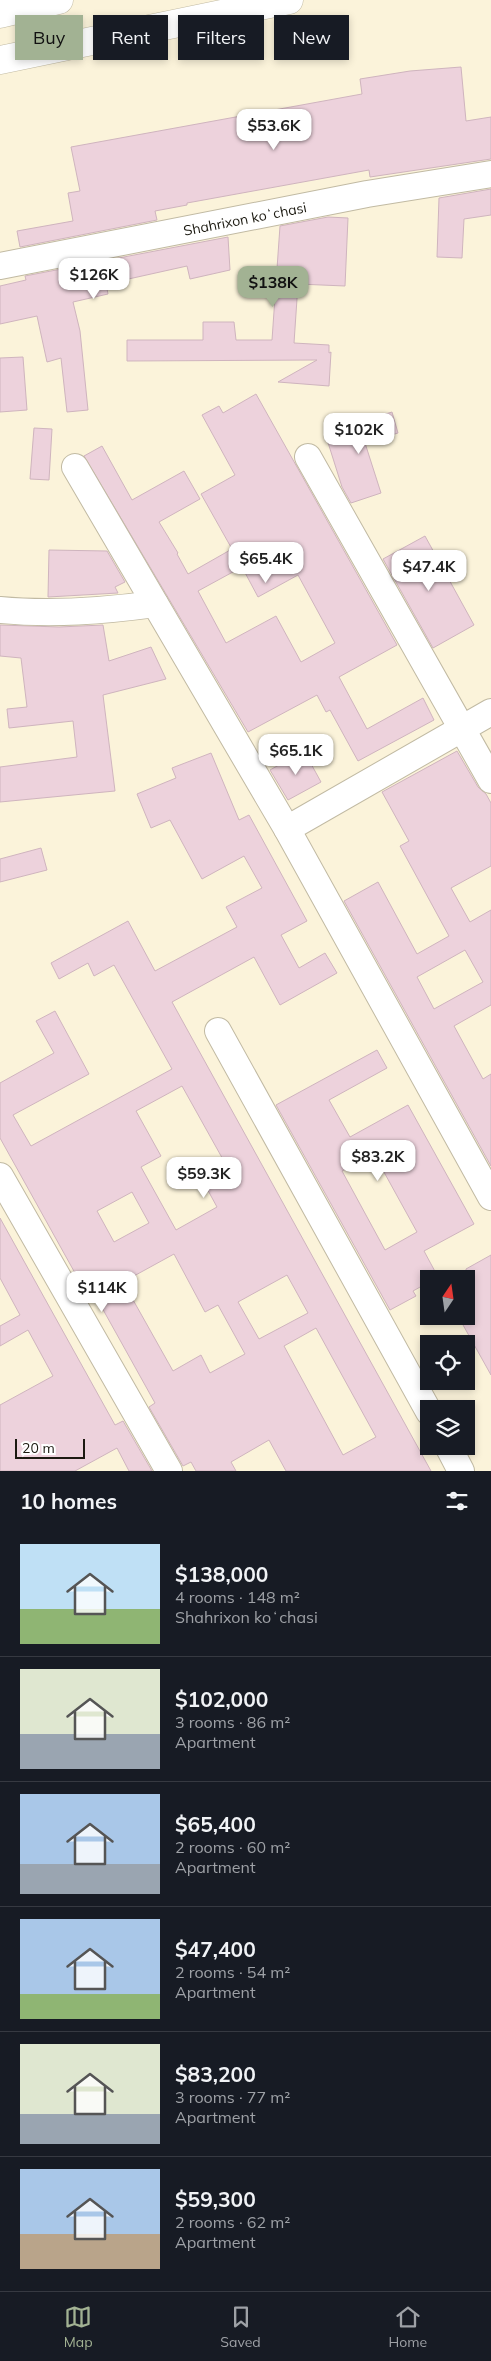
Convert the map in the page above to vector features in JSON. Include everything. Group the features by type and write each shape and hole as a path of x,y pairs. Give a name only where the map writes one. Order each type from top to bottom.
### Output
{"main road":[{"path":"0,14 59,0"},
{"path":"0,60 289,0"}],"street":[{"name":"Shahrixon koʻchasi","path":"0,266 367,194 491,174"},
{"path":"308,457 491,780"},
{"path":"75,467 287,830 491,1198"},
{"path":"0,610 40,614 103,611 155,604"},
{"path":"287,830 491,712"},
{"path":"218,1031 422,1400"},
{"path":"0,1176 169,1471"},
{"path":"453,1455 461,1471"}],"building":[{"path":"461,67 466,121 491,117 491,159 370,177 369,170 187,203 187,205 155,211 157,220 20,247 17,231 73,221 68,193 80,191 71,147 362,94 360,79 410,71"},
{"path":"491,189 491,215 464,219 462,258 437,257 439,198"},
{"path":"328,217 348,218 345,286 298,284 294,343 329,345 329,353 331,352 329,386 278,382 317,360 127,361 127,340 203,340 203,322 234,322 236,340 272,340 280,226"},
{"path":"228,237 230,270 190,279 187,266 106,284 108,294 73,302 80,331 88,410 67,412 61,358 47,362 37,316 0,324 0,286 26,280 25,276"},
{"path":"23,357 27,410 0,412 0,358"},
{"path":"256,394 397,645 339,677 367,729 423,698 434,720 358,761 330,710 326,712 317,695 248,732 84,456 102,446 132,500 184,471 200,499 159,522 188,574 232,549 201,494 235,475 202,415 219,406 223,413","holes":["242,567 258,597 298,575 335,643 301,662 276,616 226,643 198,591"]},
{"path":"392,412 398,433 365,443 381,493 351,503 342,487 325,433"},
{"path":"34,428 52,429 49,480 30,479"},
{"path":"425,536 474,625 433,648 383,559"},
{"path":"49,550 107,551 125,582 115,587 118,593 48,597"},
{"path":"0,625 59,627 103,625 109,661 151,647 166,679 103,695 115,791 0,802 0,767 77,757 73,721 9,728 7,709 27,707 21,658 0,656"},
{"path":"304,751 321,782 288,800 270,770"},
{"path":"457,751 478,787 486,794 491,803 491,866 451,888 470,922 491,910 491,1005 454,1026 483,1079 491,1074 491,1166 344,901 378,882 417,954 449,936 400,846 409,841 382,792","holes":["465,950 483,982 434,1009 417,977"]},
{"path":"211,753 239,820 249,815 307,921 281,935 299,968 325,953 337,973 280,1005 254,957 172,1002 420,1451 420,1455 422,1455 431,1471 286,1471 269,1440 231,1462 236,1471 196,1471 191,1462 183,1466 149,1407 155,1403 86,1279 80,1282 0,1138 0,1083 54,1053 36,1021 55,1011 89,1074 13,1115 31,1146 172,1069 114,965 94,976 88,963 59,979 51,963 128,921 155,971 237,927 226,907 262,888 244,856 202,879 170,820 151,828 137,794 176,778 172,768","holes":["182,1086 230,1172 205,1185 217,1207 176,1230 141,1167 161,1156 136,1111","132,1192 149,1223 114,1242 97,1211","174,1254 205,1312 218,1305 245,1354 210,1373 201,1355 173,1371 123,1282","287,1275 308,1313 259,1339 238,1302","316,1328 376,1437 343,1455 284,1346"]},
{"path":"41,848 47,870 0,882 0,859"},
{"path":"377,1050 387,1068 329,1100 350,1137 408,1105 474,1224 424,1251 434,1270 420,1270 420,1287 413,1291 416,1296 390,1310 276,1105","holes":["374,1154 417,1232 385,1250 342,1171"]},
{"path":"0,1218 115,1425 123,1421 152,1471 129,1471 117,1448 75,1471 0,1471 0,1405 53,1376 28,1330 0,1346 0,1326 20,1315 0,1278"},
{"path":"491,1255 491,1375 475,1346 475,1335 469,1335 463,1325 475,1325 475,1270 466,1269"}]}
